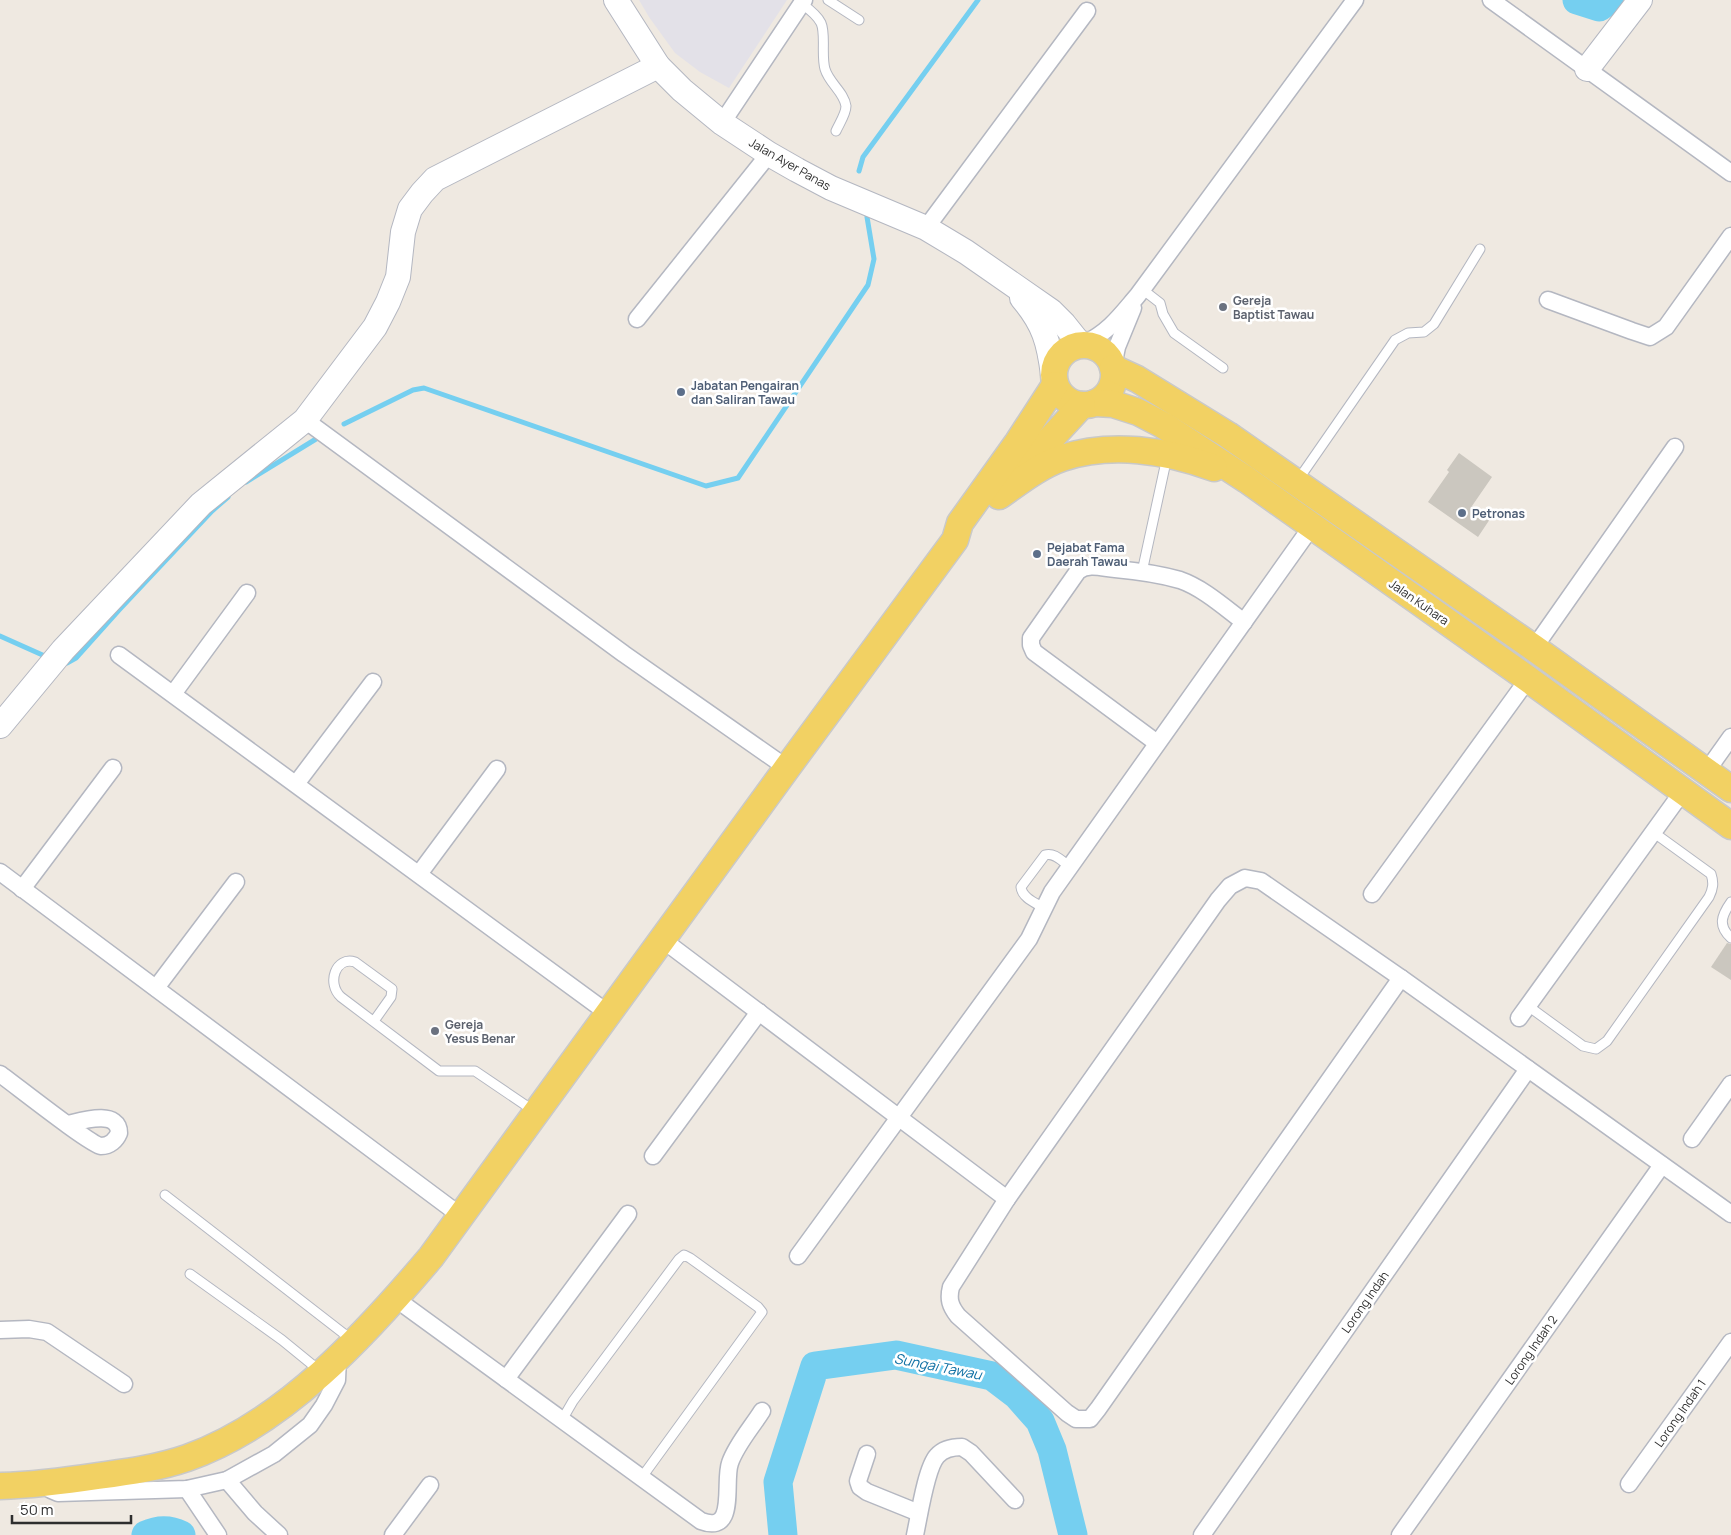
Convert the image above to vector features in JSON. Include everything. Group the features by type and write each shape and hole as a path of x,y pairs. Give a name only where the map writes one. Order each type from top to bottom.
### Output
{"main road":[{"path":"0,1486 44,1484 146,1469 188,1458 219,1444 250,1427 280,1407 338,1358 396,1299 431,1257 956,540 971,530 999,496 1089,404 1104,397 1111,388 1114,378 1113,367 1109,357 1102,350 1082,344 1070,348 1061,354 1055,364 1054,380 1018,442 960,523 956,540"},
{"path":"1113,367 1138,379 1228,435 1297,482 1731,789"},
{"path":"1054,380 1061,395 1070,402 1089,404"},
{"name":"Jalan Kuhara","path":"1089,404 1113,404 1138,412 1163,425 1247,480 1528,679 1731,826"},
{"path":"999,496 1043,468 1069,457 1105,450 1149,450 1200,463 1247,480"}],"street":[{"name":"Jalan Ayer Panas","path":"616,0 658,66 682,90 722,123 769,154 831,188 926,228 966,252 1051,311 1082,344"},
{"path":"1082,344 1101,335 1114,324 1140,292 1355,0"},
{"path":"1491,0 1731,173"},
{"path":"1587,69 1640,0"},
{"path":"722,123 803,2"},
{"path":"926,228 1087,11"},
{"path":"0,726 63,650 201,504 305,420 375,326 388,302 398,277 403,232 410,209 435,179 658,66"},
{"path":"638,320 769,154"},
{"path":"1548,300 1650,336 1666,327 1731,236"},
{"name":"Jalan Ayer Panas","path":"1004,278 1034,312 1044,331 1050,346 1054,380"},
{"path":"1113,367 1117,347 1140,292"},
{"path":"305,420 624,654 788,768"},
{"path":"1534,648 1675,446"},
{"path":"798,1256 1029,939 1052,892 1312,526"},
{"path":"1157,743 1034,652 1030,645 1030,638 1078,571 1086,566 1142,572 1180,580 1194,587 1244,622"},
{"path":"173,694 247,593"},
{"path":"119,655 609,1014"},
{"path":"1372,894 1528,679"},
{"path":"296,784 373,682"},
{"path":"1706,772 1731,737"},
{"path":"22,889 113,768"},
{"path":"419,874 497,769"},
{"path":"1523,1012 1682,791"},
{"path":"0,872 461,1216"},
{"path":"1401,978 1090,1419 1076,1419 1067,1413 958,1316 951,1307 949,1295 951,1286 1007,1198 1212,908 1230,886 1245,878 1261,881 1401,978 1731,1214"},
{"path":"156,988 236,882"},
{"path":"663,940 1007,1198"},
{"path":"653,1156 759,1012"},
{"name":"Lorong Indah","path":"1202,1535 1528,1069"},
{"path":"0,1074 68,1124"},
{"path":"1692,1138 1731,1084"},
{"name":"Lorong Indah 2","path":"1400,1535 1662,1165"},
{"path":"506,1379 628,1214"},
{"path":"396,1299 701,1521 710,1525 718,1523 727,1509 729,1464 762,1411"},
{"path":"0,1330 29,1329 46,1332 124,1384"},
{"name":"Lorong Indah 1","path":"1630,1484 1731,1342"},
{"path":"44,1484 58,1493 186,1489 228,1480 274,1454 310,1425 324,1405 337,1380 338,1358"},
{"path":"915,1535 929,1471 937,1456 950,1448 962,1446 971,1453 1016,1500"},
{"path":"866,1454 858,1481 860,1487 867,1492 919,1513"},
{"path":"228,1480 255,1513 279,1535"},
{"path":"393,1535 430,1485"},
{"path":"186,1489 218,1535"}],"lane":[{"path":"828,0 859,20"},
{"path":"803,2 820,21 824,30 822,42 824,67 829,80 845,101 846,109 836,131"},
{"path":"1297,482 1395,340 1408,333 1424,332 1434,324 1480,249"},
{"path":"1140,292 1160,302 1163,314 1174,333 1223,368"},
{"path":"1142,572 1167,454"},
{"path":"1523,1012 1583,1046 1596,1049 1607,1041 1709,897 1714,882 1711,874 1653,832"},
{"path":"1044,908 1025,896 1021,892 1021,888 1044,855 1054,855 1070,866"},
{"path":"1731,902 1726,909 1722,921 1724,932 1731,938"},
{"path":"374,1021 391,997 392,989 356,962 349,960 341,965 333,977 333,986 336,993 439,1071 475,1072 537,1112"},
{"path":"166,1195 338,1358"},
{"path":"562,1420 573,1401 679,1259 684,1255 690,1258 758,1307 762,1312 642,1477"},
{"path":"190,1274 282,1340 338,1358"}],"shaded area":[{"path":"639,0 787,0 729,88 700,72 675,53"}],"building":[{"path":"1459,453 1492,477 1472,506 1490,519 1478,537 1428,502 1449,472 1447,470"},
{"path":"1727,943 1731,944 1731,980 1711,967"}],"waterway":[{"path":"859,171 863,157 978,0"},
{"path":"1577,0 1599,7 1609,0"},
{"path":"344,424 413,390 424,388 706,486 738,478 868,285 874,259 867,217"},
{"path":"246,482 316,439"},
{"path":"62,663 67,663 76,658 212,511 228,497"},
{"path":"0,636 47,657"},
{"name":"Sungai Tawau","path":"783,1535 778,1482 815,1366 896,1355 992,1376 1017,1395 1040,1421 1052,1450 1073,1535"},
{"name":"Sungai Tawau","path":"146,1535 164,1530 181,1535"}],"place":[{"name":"Gereja Baptist Tawau","path":"1223,307"},
{"name":"Jabatan Pengairan dan Saliran Tawau","path":"681,392"},
{"name":"Petronas","path":"1462,513"},
{"name":"Pejabat Fama Daerah Tawau","path":"1037,554"},
{"name":"Gereja Yesus Benar","path":"435,1031"}]}
